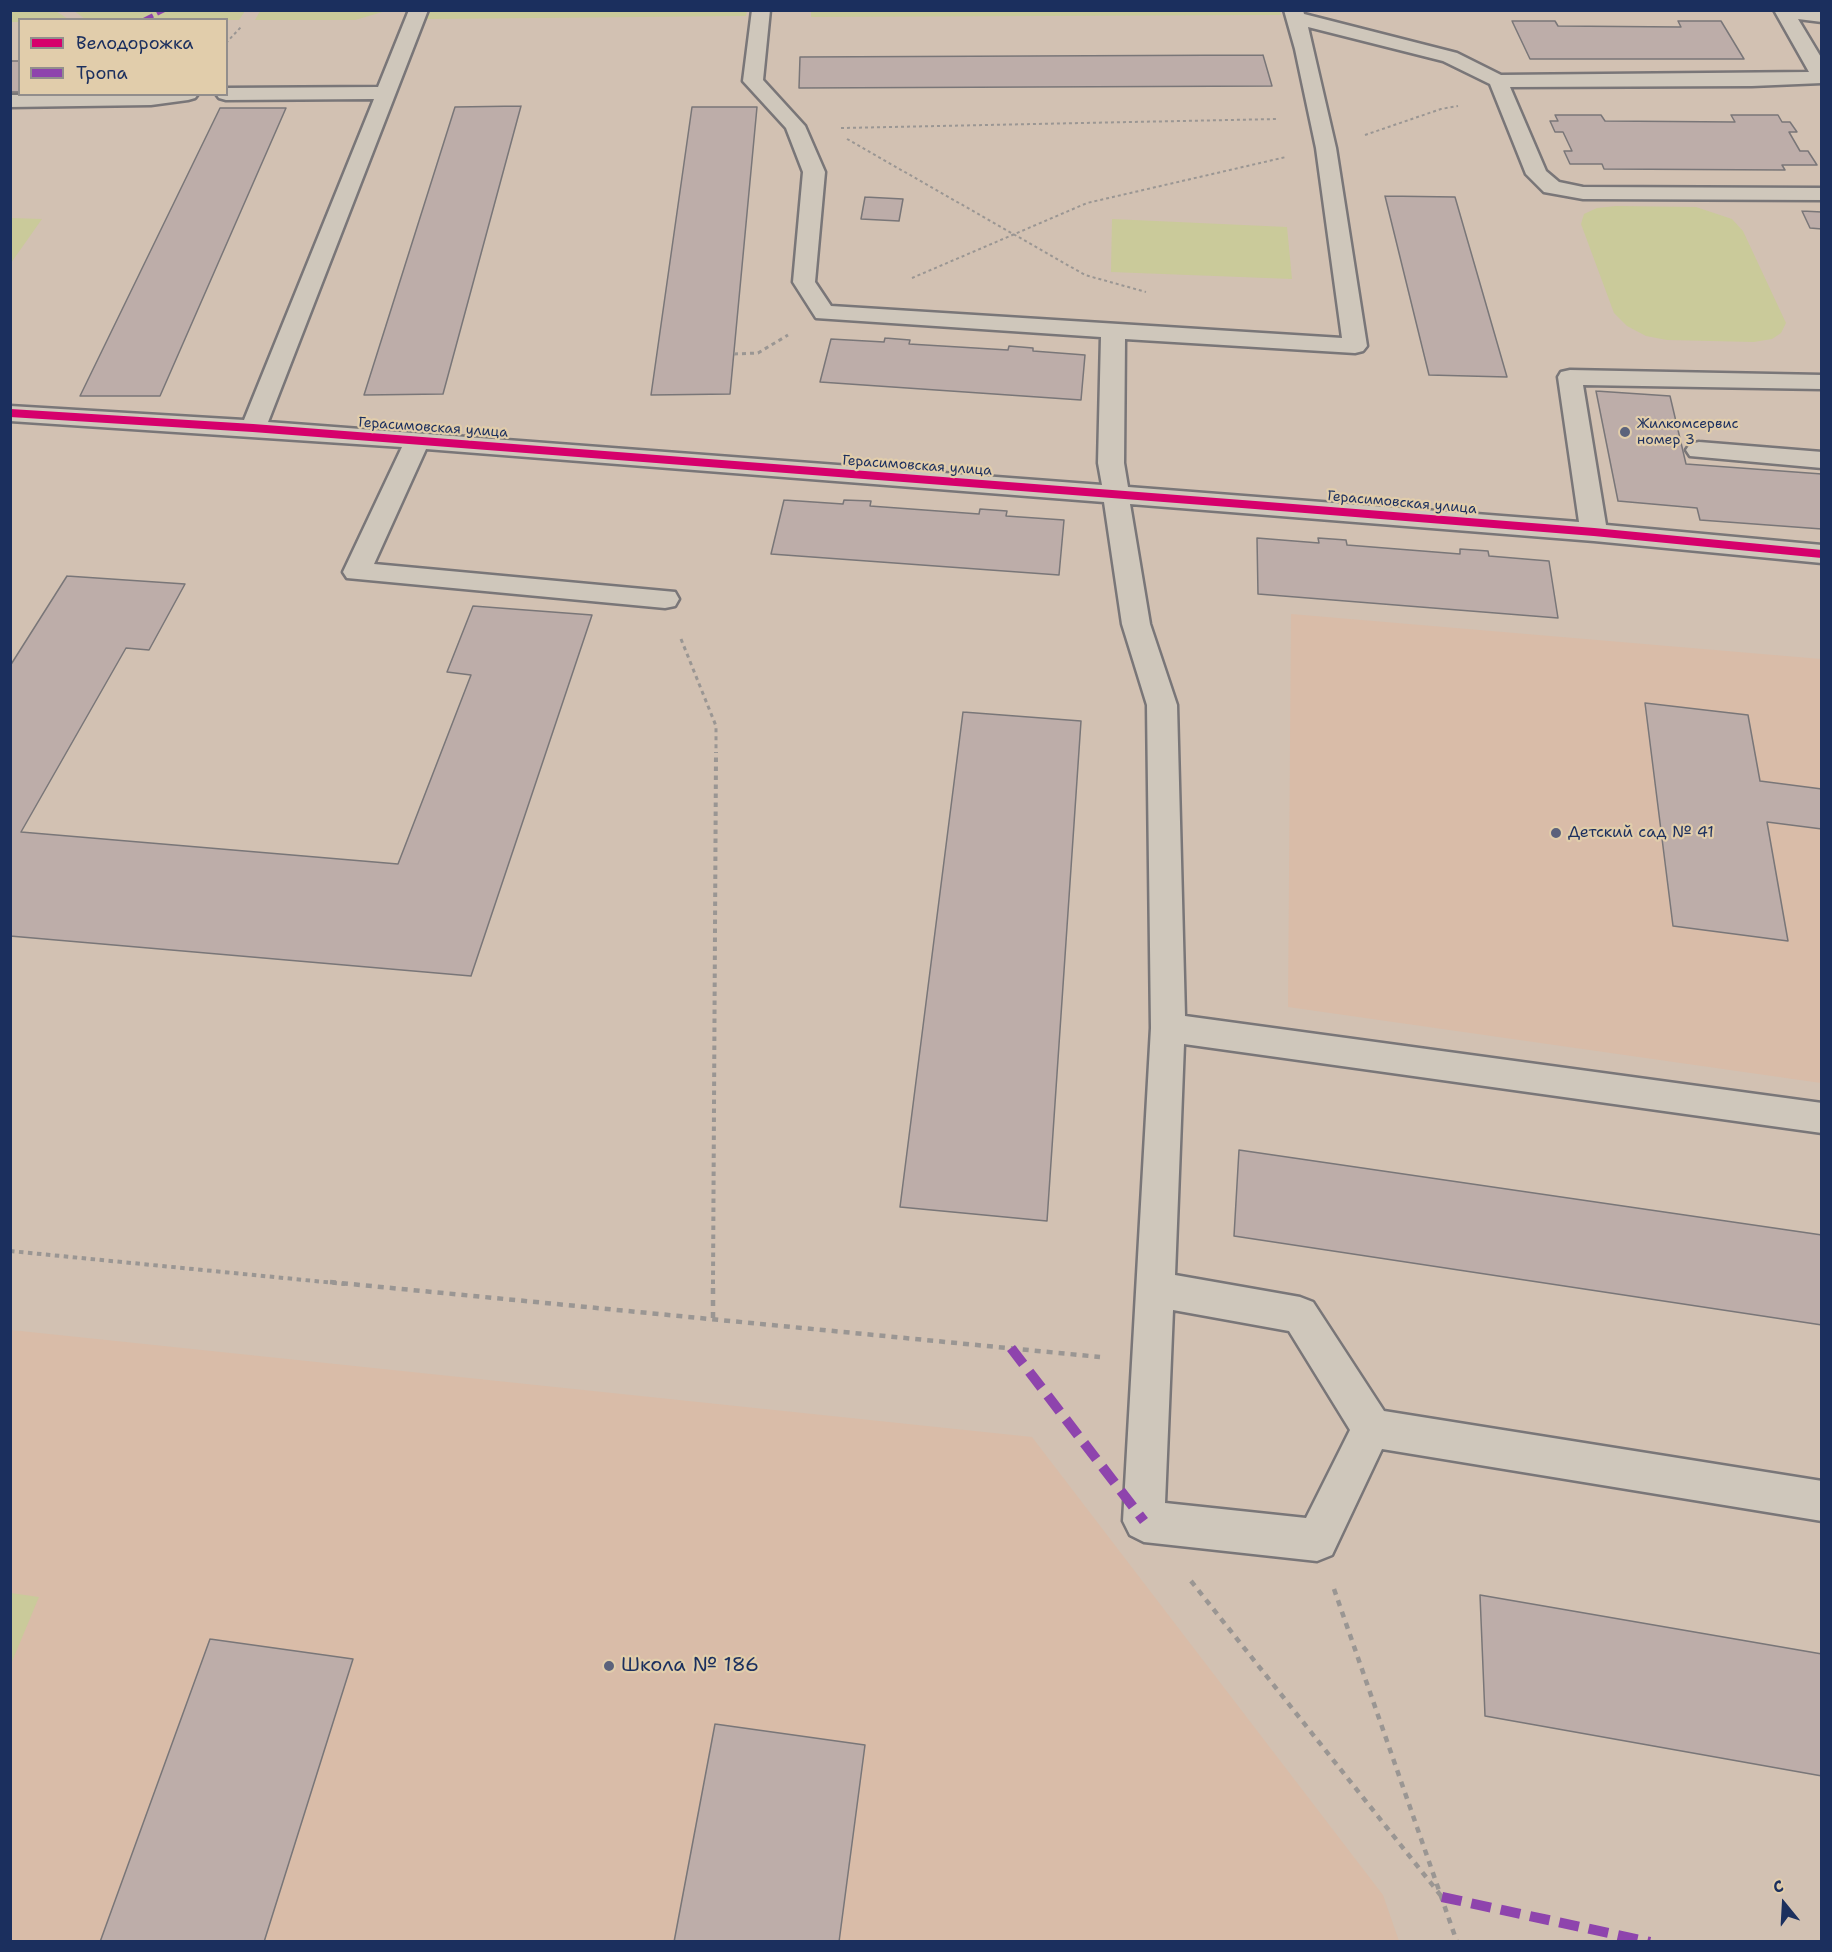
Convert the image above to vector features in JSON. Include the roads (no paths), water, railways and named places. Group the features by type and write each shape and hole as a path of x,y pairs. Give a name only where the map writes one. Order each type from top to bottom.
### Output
{"street":[{"path":"253,428 419,10"},
{"path":"761,10 753,81 795,126 814,172 804,282 824,313 1113,333 1355,346 1326,148 1305,49 1295,14"},
{"path":"1784,11 1821,16"},
{"path":"1295,14 1450,57 1498,81 1752,80 1821,77 1784,11"},
{"path":"1498,81 1537,174 1552,187 1583,193 1821,194"},
{"path":"228,94 386,93"},
{"path":"10,101 151,99 173,96"},
{"path":"1113,333 1111,463 1136,624 1162,705 1168,1028 1144,1521 1317,1540 1372,1428"},
{"path":"1594,532 1570,377 1821,382"},
{"name":"Герасимовская улица","path":"10,413 253,428 1117,494 1594,532 1821,554"},
{"path":"417,441 357,572 666,599"},
{"path":"1699,450 1821,460"},
{"path":"1168,1028 1821,1118"},
{"path":"1155,1289 1300,1315 1372,1428 1821,1502"}],"place":[{"name":"Жилкомсервис номер 3","path":"1625,432"},
{"name":"Детский сад № 41","path":"1556,833"},
{"name":"Школа № 186","path":"609,1666"}]}
